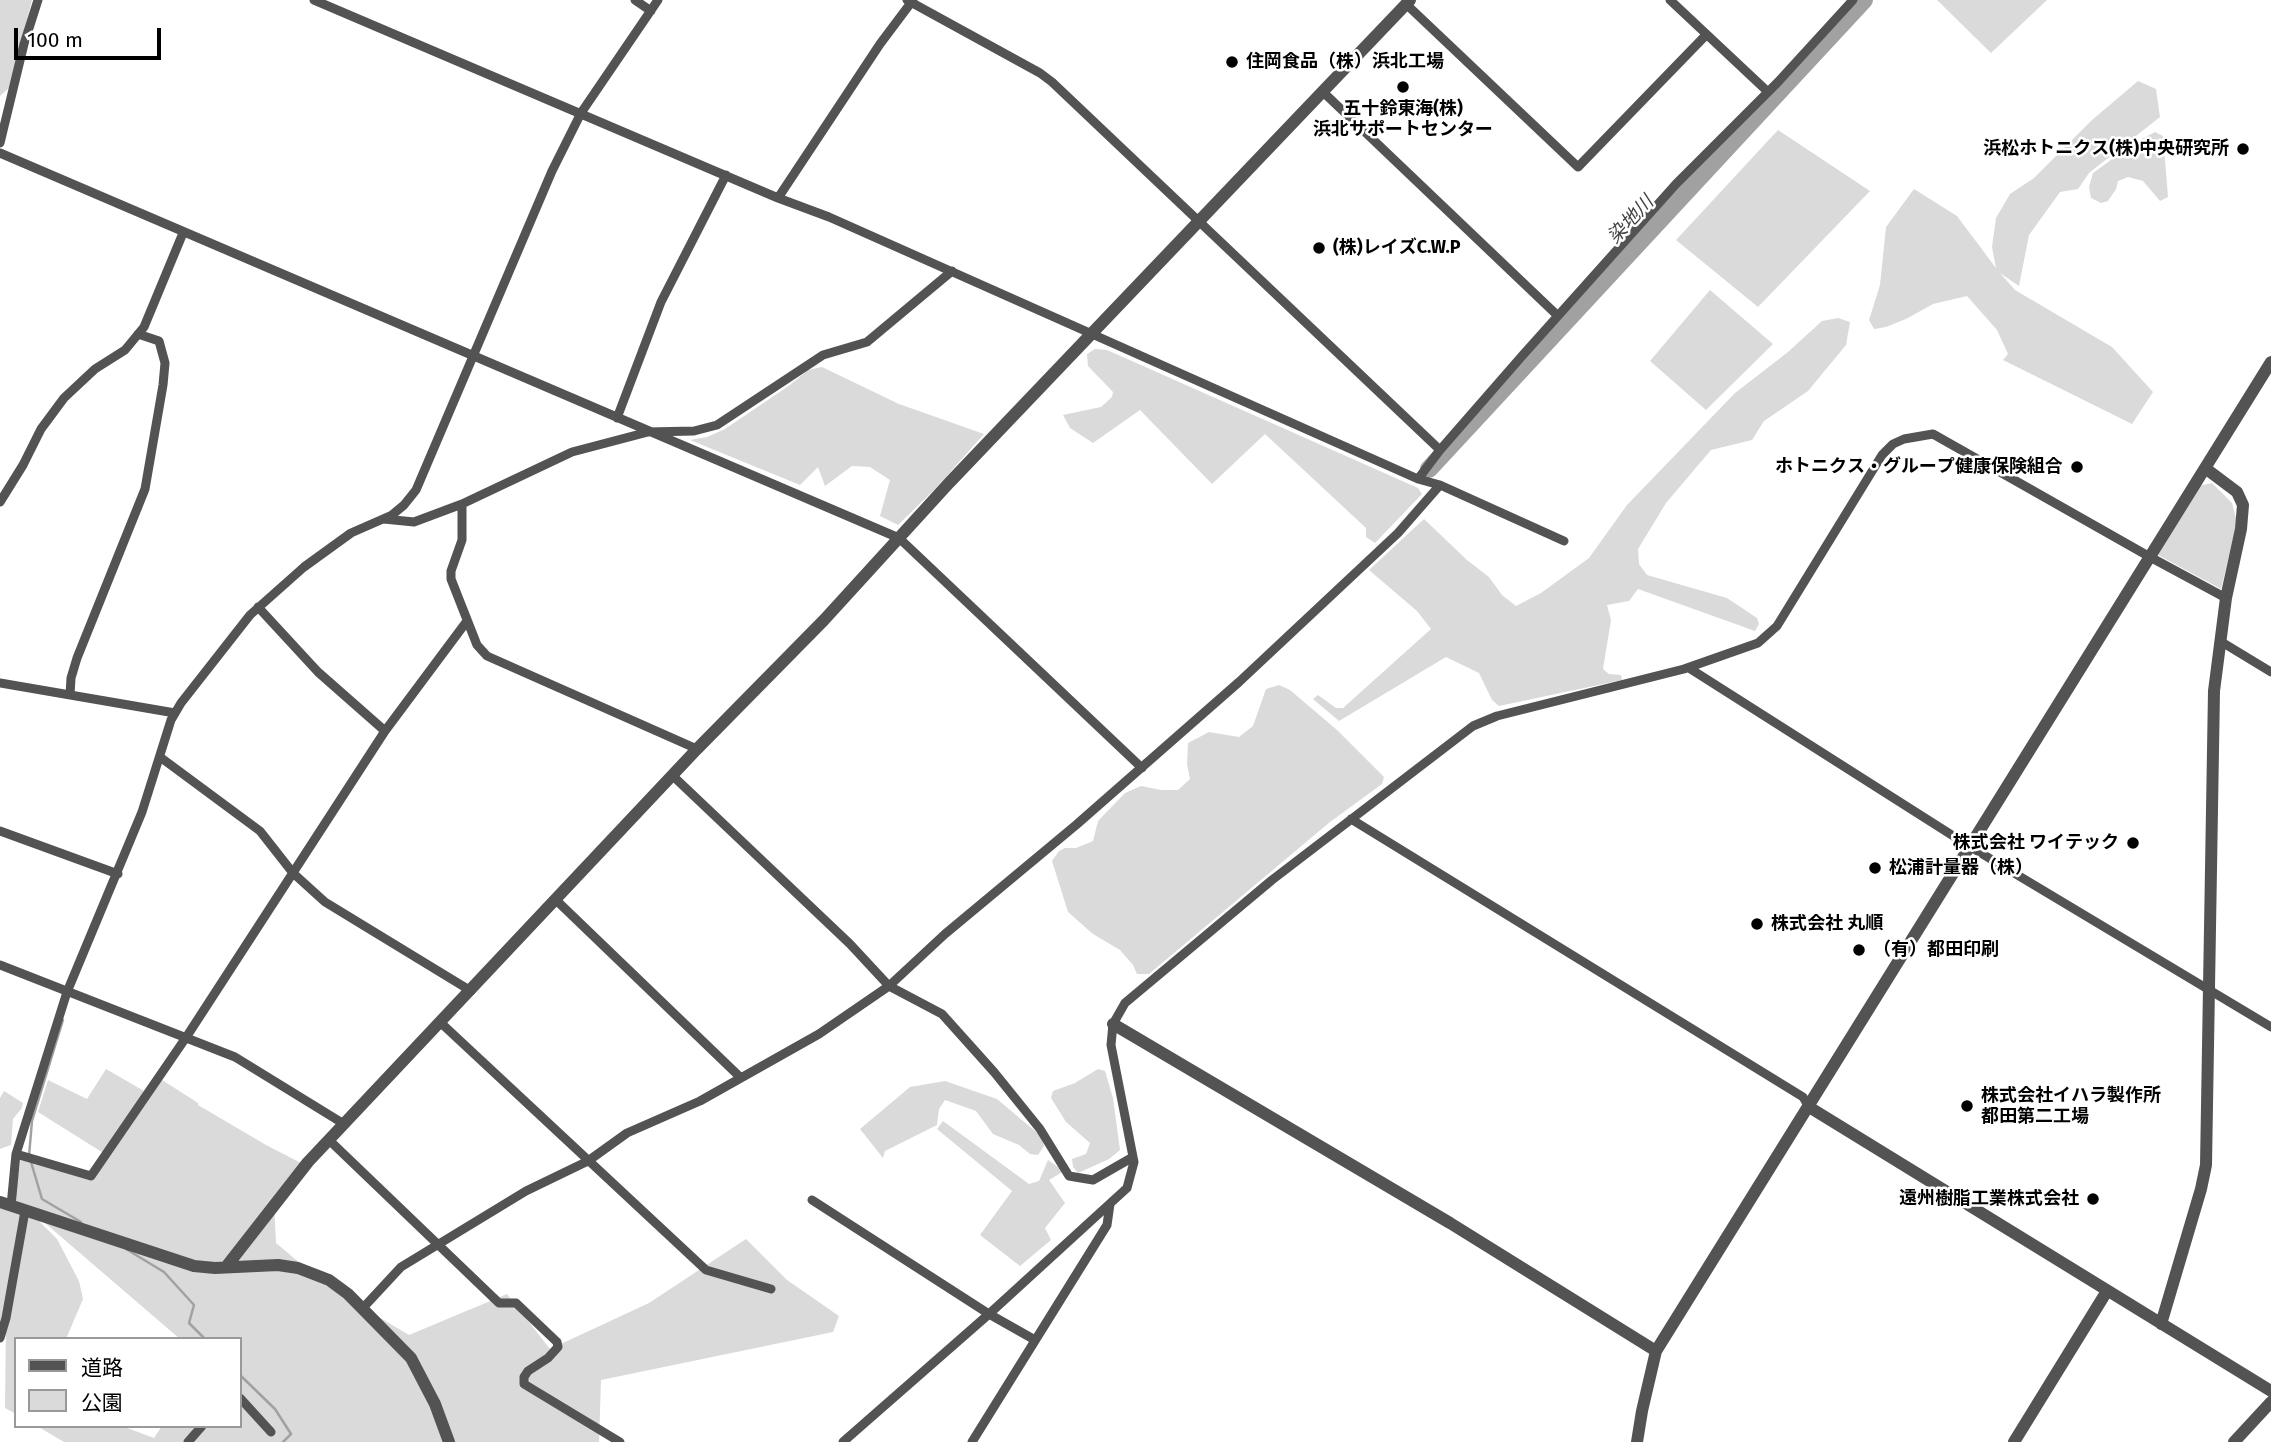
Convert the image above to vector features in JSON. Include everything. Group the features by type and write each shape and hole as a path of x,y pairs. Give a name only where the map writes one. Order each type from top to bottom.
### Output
{"street":[{"path":"0,143 24,44 38,0"},
{"path":"314,0 778,198 829,217 1564,541"},
{"path":"635,0 651,11"},
{"path":"449,1442 435,1404 411,1359 348,1294 329,1280 299,1268 265,1264 194,1266 6,1204 16,1154 67,992 142,812 175,713 258,607 351,533 384,519 404,505 416,491 552,171 581,113 658,0"},
{"path":"1670,0 1767,91"},
{"path":"1419,479 1440,450 1676,184 1853,0"},
{"path":"778,198 910,1 1040,73 1440,450"},
{"path":"226,1267 308,1162 1408,2 1578,167 1706,35"},
{"path":"1322,91 1558,316"},
{"path":"0,153 899,538 1142,768"},
{"path":"617,418 661,302 726,175"},
{"path":"0,502 41,429 64,398 94,369 125,350 144,327 184,233"},
{"path":"384,519 414,522 461,504 572,452 648,432 694,432 717,425 739,413 823,355 867,342 952,271"},
{"path":"70,695 71,678 77,658 145,489 161,398 164,363 159,341 138,334"},
{"path":"1637,1442 1656,1352 2271,362"},
{"path":"843,1442 1127,1188 1132,1176 1133,1157 1111,1045 1113,1024 1125,1003 1272,880 1473,726 1497,716 1689,668 1758,643 1769,635 1882,455 1893,444 1904,439 1933,434 2226,598"},
{"path":"2161,1324 2206,1165 2214,691 2226,598 2241,529 2243,505 2237,492 2204,468"},
{"path":"362,1309 401,1267 526,1191 588,1161 627,1133 700,1101 819,1034 889,986 985,899 1142,768 1239,682 1398,533 1440,485"},
{"path":"461,504 462,540 451,571 451,579 477,645 487,656 697,749"},
{"path":"258,607 296,651 385,730"},
{"path":"16,1154 91,1176 187,1036 385,730 467,621"},
{"path":"2220,640 2271,672"},
{"path":"1689,668 1969,846 2271,1027"},
{"path":"0,683 175,713"},
{"path":"160,757 260,831 293,873 325,902 471,991"},
{"path":"673,776 850,944 889,986 942,1014 1040,1129 1069,1176 1093,1180 1133,1157"},
{"path":"1351,819 1803,1097 1809,1107 2271,1391"},
{"path":"0,831 118,874"},
{"path":"556,901 741,1078"},
{"path":"0,965 235,1056 344,1124"},
{"path":"441,1023 706,1270 771,1289"},
{"path":"1113,1024 1450,1223 1656,1352"},
{"path":"329,1140 499,1304 516,1303 557,1342 558,1347 548,1358 528,1371 524,1384 620,1442"},
{"path":"812,1199 989,1314 1035,1340"},
{"path":"972,1442 1107,1225 1110,1204"},
{"path":"0,1338 25,1211"},
{"path":"2014,1442 2107,1291"},
{"path":"242,1400 271,1432"},
{"path":"2234,1442 2271,1402"},
{"path":"188,1442 200,1428"}],"green space":[{"path":"0,0 32,0 9,88 0,96"},
{"path":"1937,0 2047,0 1991,53"},
{"path":"2138,81 2156,89 2160,117 2089,173 2078,189 2060,192 2029,235 2019,286 2000,273 2015,290 2112,347 2153,392 2132,424 2003,360 2008,354 1997,330 1967,296 1933,304 1906,319 1874,329 1869,320 1880,285 1886,227 1914,189 1957,216 1996,268 1992,247 1996,218 2010,194 2034,178 2092,120"},
{"path":"1778,130 1870,191 1758,307 1676,240"},
{"path":"2155,132 2163,136 2168,197 2160,201 2143,181 2128,177 2118,181 2108,201 2101,203 2091,198 2089,187 2093,173 2136,142"},
{"path":"1710,290 1773,344 1706,410 1650,361"},
{"path":"1838,318 1850,322 1846,345 1808,391 1764,421 1752,440 1711,450 1666,503 1638,549 1639,564 1647,575 1727,598 1757,618 1759,624 1755,631 1638,589 1629,601 1607,605 1611,620 1603,669 1609,674 1621,675 1622,680 1499,706 1492,700 1479,673 1446,657 1339,721 1313,699 1318,695 1336,708 1343,708 1431,629 1417,611 1369,570 1424,519 1489,577 1502,595 1516,606 1541,593 1589,558 1627,505 1735,393 1788,352 1822,321"},
{"path":"1095,349 1107,350 1418,488 1422,494 1375,543 1366,537 1366,528 1265,434 1212,484 1140,410 1093,443 1070,428 1063,415 1101,407 1112,397 1113,392 1088,366 1087,354"},
{"path":"822,367 899,404 984,434 935,489 898,525 880,516 890,480 870,467 852,466 825,486 818,467 800,485 690,440 707,437 725,429 808,370"},
{"path":"2212,483 2232,503 2237,522 2221,589 2158,555 2198,486"},
{"path":"1279,685 1290,690 1337,730 1384,777 1382,784 1330,822 1149,974 1137,974 1120,950 1093,934 1068,912 1052,861 1059,851 1065,848 1076,848 1093,841 1098,821 1125,793 1141,786 1178,790 1190,779 1187,764 1188,743 1209,732 1239,737 1253,726 1266,689"},
{"path":"106,1069 144,1091 105,1154 38,1112 48,1080 87,1099"},
{"path":"1098,1069 1105,1071 1113,1098 1120,1150 1109,1159 1078,1173 1073,1167 1072,1159 1086,1154 1090,1143 1066,1122 1051,1098 1053,1091 1075,1083"},
{"path":"159,1078 198,1105 305,1165 274,1204 276,1243 327,1286 409,1335 507,1294 550,1349 649,1303 746,1239 787,1280 839,1316 833,1332 601,1380 599,1442 64,1442 40,1428 127,1428 154,1438 161,1428 242,1428 242,1337 178,1337 31,1211 14,1203 21,1157 93,1179"},
{"path":"945,1081 997,1099 1041,1136 1044,1146 1038,1155 1030,1154 1019,1145 993,1134 976,1111 945,1100 939,1109 937,1125 885,1151 883,1158 860,1129 910,1087"},
{"path":"4,1091 23,1103 13,1119 11,1145 0,1149 0,1098"},
{"path":"943,1121 1029,1184 1039,1181 1048,1160 1064,1171 1049,1180 1065,1203 1045,1228 1051,1240 1020,1266 980,1235 1012,1191 937,1129"},
{"path":"0,1205 32,1214 57,1239 79,1281 83,1299 67,1337 14,1337 14,1413 5,1408 6,1320 0,1331"}],"waterway":[{"name":"染地川","path":"1429,469 1864,0"},
{"path":"29,1156 32,1121 63,1020"},
{"path":"31,1162 42,1199 81,1222"},
{"path":"126,1249 164,1272 194,1305 189,1323 203,1337"},
{"path":"242,1377 275,1409 291,1434 283,1442"}],"place":[{"name":"住岡食品（株）浜北工場","path":"1232,62"},
{"name":"五十鈴東海(株) 浜北サポートセンター","path":"1403,87"},
{"name":"浜松ホトニクス(株)中央研究所","path":"2243,149"},
{"name":"(株)レイズC.W.P","path":"1319,248"},
{"name":"ホトニクス・グループ健康保険組合","path":"2077,467"},
{"name":"株式会社 ワイテック","path":"2133,843"},
{"name":"松浦計量器（株）","path":"1875,868"},
{"name":"株式会社 丸順","path":"1757,924"},
{"name":"（有）都田印刷","path":"1859,950"},
{"name":"株式会社イハラ製作所 都田第二工場","path":"1967,1106"},
{"name":"遠州樹脂工業株式会社","path":"2093,1199"}]}
